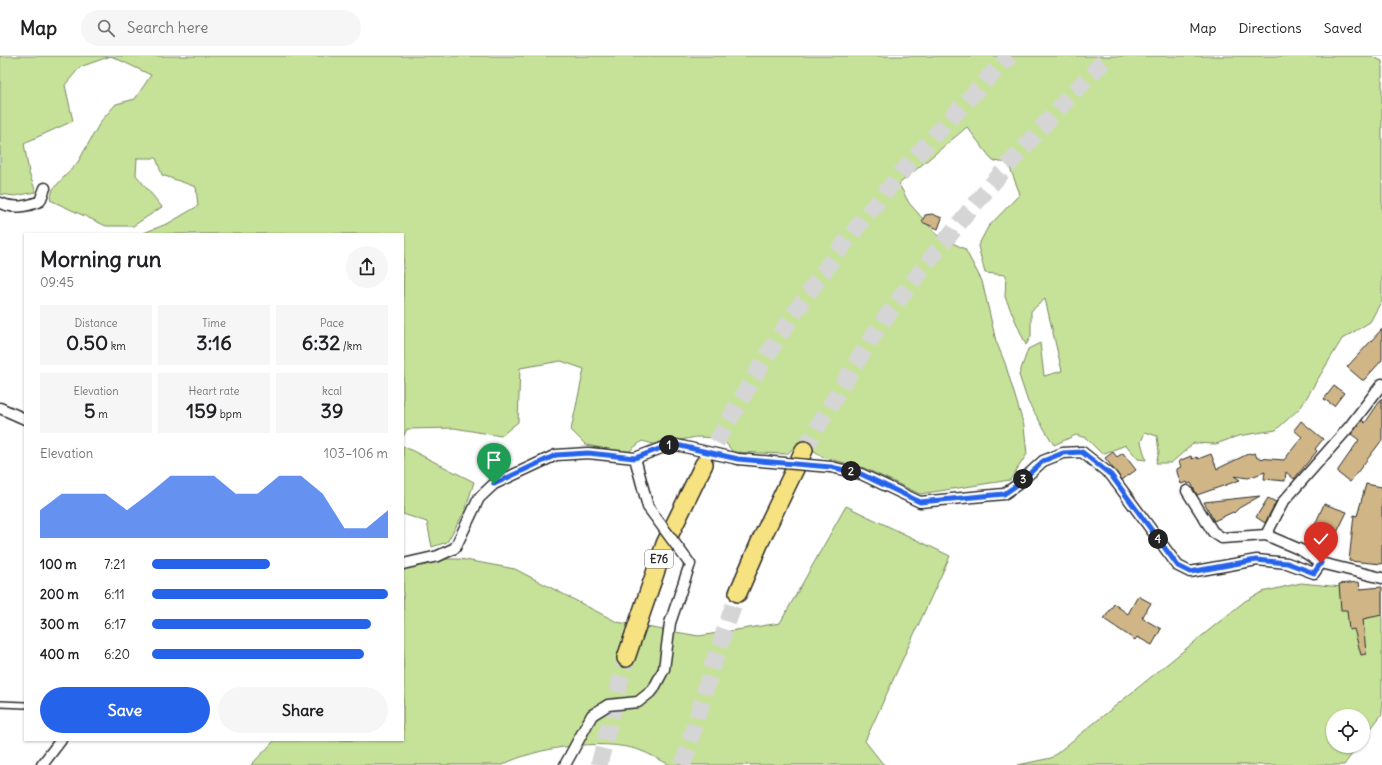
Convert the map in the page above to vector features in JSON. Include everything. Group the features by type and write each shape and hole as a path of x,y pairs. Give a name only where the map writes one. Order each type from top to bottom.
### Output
{"highway":[{"path":"738,593 760,542 804,450"},
{"name":"E76","path":"626,658 665,544 704,464"}],"street":[{"path":"0,203 6,206 27,207 40,201 45,188"},
{"path":"1266,535 1283,502 1350,426 1382,384"},
{"path":"0,408 24,419"},
{"path":"404,564 438,556 455,548 479,498 494,484 556,455 588,453 635,458 672,444 738,459 831,467 861,474 920,502 1004,494 1017,485 1043,461 1063,453 1082,452 1111,475 1178,566 1190,572 1256,560 1287,563 1314,573 1321,563"},
{"path":"565,765 592,715 608,705 638,702 653,690 664,668 670,624 690,564 648,507 635,458"},
{"path":"1187,491 1213,532 1222,538 1266,535 1301,550 1321,563 1382,578"},
{"path":"42,765 60,741"}],"lane":[{"path":"0,704 24,705"}],"green space":[{"path":"0,56 111,56 80,67 65,85 73,121 24,143 29,173 36,192 15,196 0,194"},
{"path":"111,56 1371,56 1382,61 1382,300 1370,322 1342,339 1301,407 1276,430 1238,436 1216,444 1194,443 1171,463 1156,463 1159,452 1157,436 1145,432 1141,442 1146,460 1138,459 1126,445 1102,454 1086,438 1076,435 1054,445 1028,402 1019,375 1028,349 1040,343 1044,376 1062,371 1045,299 1031,311 1031,336 1026,345 1005,297 1006,275 985,273 978,246 988,227 1020,194 1008,163 993,161 967,127 899,184 909,203 938,236 965,249 982,281 996,341 1005,363 1024,426 1027,454 1010,480 920,494 864,468 822,457 811,448 797,445 787,454 733,452 722,438 696,437 657,445 642,441 627,453 586,445 571,430 584,369 561,361 520,368 518,422 501,436 454,428 407,429 404,435 404,233 144,233 169,223 198,206 196,187 162,175 156,158 137,158 136,175 162,207 133,226 106,226 50,200 53,189 78,162 101,121 116,104 135,99 151,75"},
{"path":"404,447 474,482 465,511 447,542 432,547 427,522 404,514"},
{"path":"846,506 950,556 865,741 885,765 670,765 639,750 624,746 588,745 569,746 533,753 502,765 251,765 274,741 404,741 404,570 417,559 460,559 515,569 617,622 699,636 780,623"},
{"path":"1301,583 1382,591 1382,714 1370,730 1370,709 1326,709 1326,753 1353,753 1344,765 1018,765 1051,758 1245,601 1262,592"}],"building":[{"path":"932,214 942,218 938,229 922,222 925,215"},
{"path":"1382,329 1382,360 1364,380 1362,380 1347,367"},
{"path":"1334,386 1344,393 1334,406 1324,399"},
{"path":"1382,398 1382,440 1350,482 1338,473 1338,470 1359,440 1351,434 1362,420 1365,423"},
{"path":"1301,421 1323,439 1315,449 1317,451 1294,479 1286,472 1285,481 1264,479 1265,472 1248,478 1234,476 1240,480 1197,495 1191,483 1188,484 1187,482 1181,484 1177,472 1177,469 1181,467 1179,461 1191,456 1192,459 1197,457 1198,459 1211,454 1217,469 1250,453 1255,453 1257,458 1284,460 1302,437 1294,430"},
{"path":"1113,452 1117,457 1123,453 1136,470 1122,480 1105,458"},
{"path":"1366,484 1382,487 1382,564 1349,561 1354,515 1357,516"},
{"path":"1260,496 1239,508 1234,513 1233,512 1214,521 1204,502"},
{"path":"1268,498 1276,502 1265,523 1256,517"},
{"path":"1324,504 1347,512 1326,555 1308,546 1310,544 1307,543"},
{"path":"1359,582 1360,589 1382,587 1382,615 1363,619 1366,654 1361,655 1354,629 1349,630 1347,610 1341,610 1339,584"},
{"path":"1138,596 1151,603 1142,618 1161,629 1152,645 1137,637 1135,640 1104,619 1114,604 1128,614"}],"tunnel":[{"path":"704,464 771,349 833,259 878,201 925,146 995,71 1011,56"},
{"path":"804,450 842,385 883,321 913,281 965,216 1017,155 1071,95 1109,56"},
{"path":"683,765 714,661 738,593"},
{"path":"599,765 626,658"}],"route":[{"path":"494,484 556,455 588,453 635,458 672,444 738,459 831,467 861,474 920,502 1004,494 1017,485 1043,461 1063,453 1082,452 1111,475 1178,566 1190,572 1256,560 1287,563 1314,573 1321,563"}]}
